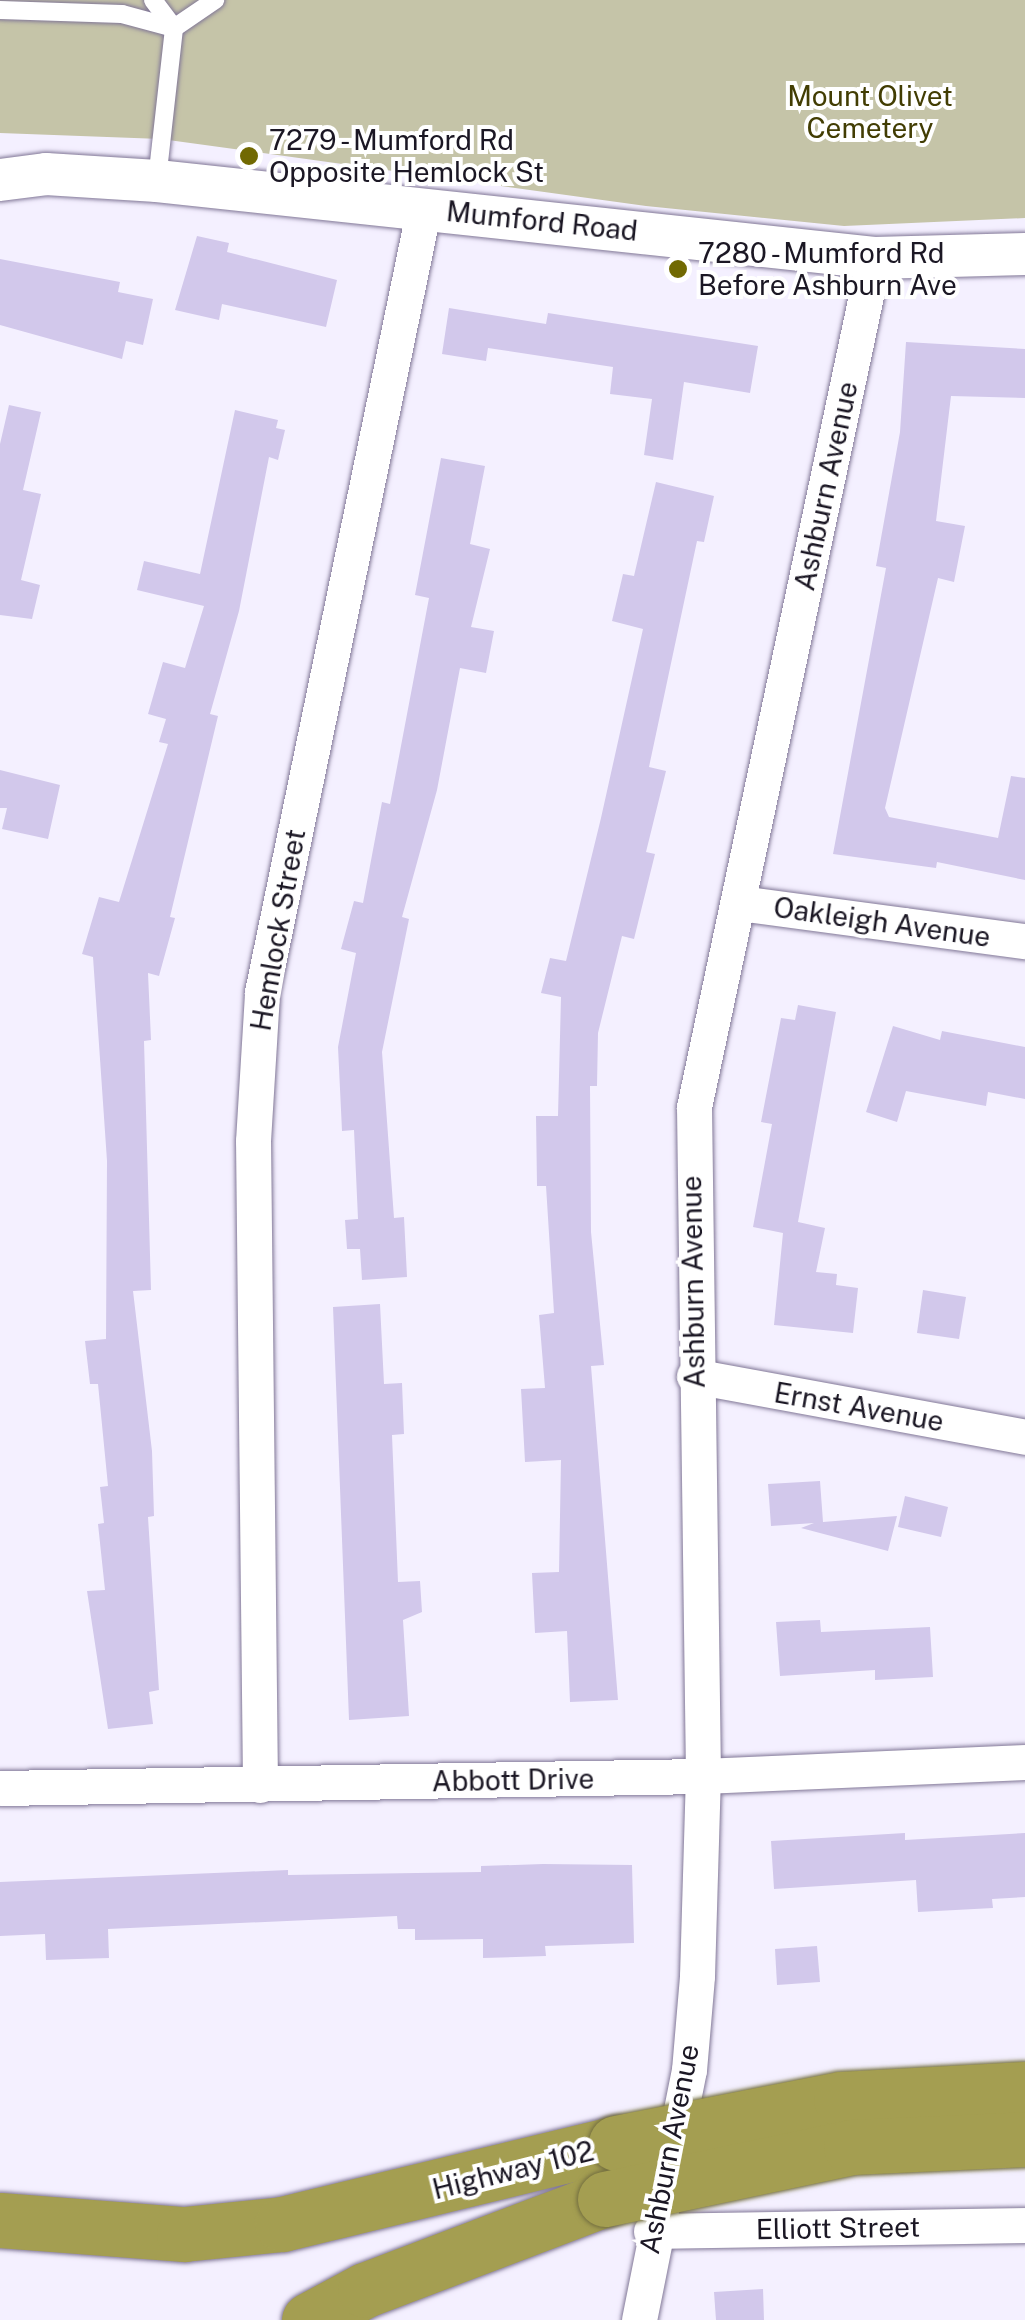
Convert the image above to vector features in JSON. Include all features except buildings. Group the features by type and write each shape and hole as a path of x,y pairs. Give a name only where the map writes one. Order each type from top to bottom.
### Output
{"highway":[{"name":"Highway 102","path":"0,2220 184,2234 282,2224 616,2143 841,2099 1025,2089"},
{"name":"Highway 102","path":"310,2320 365,2290 605,2199 850,2147 1025,2139"}],"street":[{"name":"Mumford Road","path":"0,180 46,174 157,180 874,258 1025,254"},
{"name":"Hemlock Street","path":"260,1784 253,1141 262,992 424,208"},
{"name":"Ashburn Avenue","path":"639,2320 652,2231 688,2070 703,1776 694,1376 694,1107 874,258"},
{"name":"Oakleigh Avenue","path":"739,902 1025,941"},
{"name":"Ernst Avenue","path":"694,1376 1025,1436"},
{"name":"Abbott Drive","path":"0,1788 703,1776 1025,1762"},
{"name":"Elliott Street","path":"652,2231 1025,2225"}],"lane":[{"path":"153,0 174,28 157,180"},
{"path":"0,10 122,14 174,28 215,0"}],"green space":[{"name":"Mount Olivet Cemetery","path":"0,0 1025,0 1025,218 844,226 646,206 161,139 0,133"}],"place":[{"name":"7279 - Mumford Rd Opposite Hemlock St","path":"249,156"},
{"name":"7280 - Mumford Rd Before Ashburn Ave","path":"678,269"}]}
